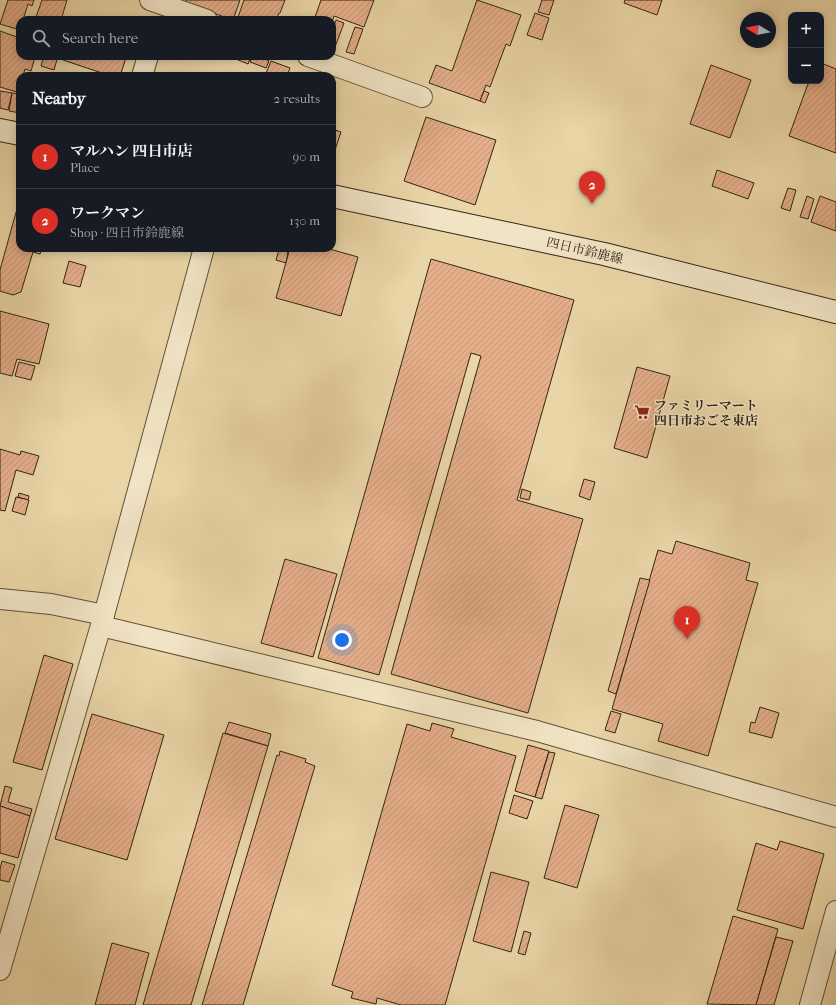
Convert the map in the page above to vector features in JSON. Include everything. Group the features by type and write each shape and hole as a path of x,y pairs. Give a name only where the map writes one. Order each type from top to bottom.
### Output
{"main road":[{"path":"0,130 16,133"},
{"name":"四日市鈴鹿線","path":"336,197 604,254 836,312"}],"street":[{"path":"161,6 194,16"},
{"path":"143,72 147,60"},
{"path":"319,60 422,97"},
{"path":"0,970 102,621 203,252"},
{"path":"0,599 51,604 102,621 537,731 836,817"},
{"path":"810,1005 836,911"}],"building":[{"path":"8,0 34,0 32,6 28,4 24,16 16,16 16,29 0,24"},
{"path":"42,0 67,0 62,16 36,16"},
{"path":"186,0 240,0 234,16 222,16 185,3"},
{"path":"244,0 285,0 278,16 238,16"},
{"path":"321,0 374,0 364,27 336,16 315,16"},
{"path":"477,0 521,15 510,46 506,44 490,87 486,85 480,101 429,83 436,65 452,71"},
{"path":"542,0 554,0 549,15 538,12"},
{"path":"625,0 662,0 657,15 624,3"},
{"path":"535,13 549,18 542,40 527,35"},
{"path":"336,20 344,23 336,44"},
{"path":"355,27 363,29 354,54 346,52"},
{"path":"0,31 16,37 16,60 34,60 31,71 25,69 24,72 16,72 16,92 0,87"},
{"path":"43,60 57,60 54,70 41,66"},
{"path":"63,60 125,60 121,72 99,72"},
{"path":"238,60 250,60 248,64"},
{"path":"251,60 269,61 266,68 250,62"},
{"path":"271,61 290,68 288,72 267,72"},
{"path":"824,64 836,69 836,153 789,136 808,84 824,84"},
{"path":"711,65 751,80 730,138 690,124"},
{"path":"0,91 12,93 8,110 0,108"},
{"path":"484,91 489,93 485,103 480,101"},
{"path":"12,93 16,94 16,112 9,111"},
{"path":"426,117 496,140 475,205 404,181"},
{"path":"336,130 341,132 336,147"},
{"path":"717,170 754,183 748,199 712,186"},
{"path":"788,188 796,190 790,211 781,208"},
{"path":"807,196 814,199 808,219 800,217"},
{"path":"820,196 836,202 836,231 811,222"},
{"path":"16,212 16,252 33,252 21,292 13,295 0,291 0,270"},
{"path":"336,251 358,257 341,316 276,298 289,252"},
{"path":"278,252 288,252 286,263 276,260"},
{"path":"431,259 574,300 517,500 583,519 528,713 391,674 481,356 471,353 379,675 318,658"},
{"path":"69,261 86,266 80,287 63,283"},
{"path":"0,311 49,324 39,364 17,359 12,376 0,373"},
{"path":"19,362 35,366 31,380 15,376"},
{"name":"ファミリーマート 四日市おごそ東店","path":"637,367 670,376 647,458 614,448"},
{"path":"0,449 20,455 21,451 39,456 33,475 16,470 5,511 0,510"},
{"path":"584,479 595,482 590,500 579,496"},
{"path":"522,489 531,492 529,500 520,498"},
{"path":"19,493 29,496 28,500 18,497"},
{"path":"16,497 29,500 25,515 12,511"},
{"path":"676,541 750,563 746,580 758,583 708,756 658,741 663,724 612,709 658,550 672,554"},
{"path":"285,559 337,574 313,657 261,643"},
{"path":"640,578 650,580 616,694 608,691"},
{"path":"44,655 73,664 42,770 13,762"},
{"path":"760,707 779,713 772,738 749,732 751,722 755,723"},
{"path":"611,711 621,714 615,733 605,730"},
{"path":"92,714 164,735 127,860 55,839"},
{"path":"229,722 271,734 268,746 225,733"},
{"path":"432,723 454,729 451,737 516,756 445,1005 401,1005 377,998 376,1004 351,998 353,992 332,985 407,724 430,731"},
{"path":"223,733 268,746 191,1005 143,1005"},
{"path":"528,745 549,751 535,797 515,791"},
{"path":"280,751 306,759 305,762 315,766 243,1005 202,1005 277,755 279,756"},
{"path":"549,752 555,753 542,799 535,797"},
{"path":"5,786 12,788 8,802 32,809 30,816 0,806"},
{"path":"514,795 533,801 527,819 509,813"},
{"path":"565,805 599,815 577,888 544,878"},
{"path":"0,806 30,816 18,858 0,853"},
{"path":"780,841 824,854 803,929 737,910 756,843 777,850"},
{"path":"2,861 15,865 9,882 0,880"},
{"path":"491,872 529,882 511,952 473,941"},
{"path":"733,916 778,929 756,1005 707,1004"},
{"path":"524,931 531,933 525,955 518,953"},
{"path":"776,937 793,941 774,1005 756,1005"},
{"path":"112,943 149,953 135,1005 95,1005"}],"place":[{"name":"ワークマン","path":"592,204"},
{"name":"ファミリーマート 四日市おごそ東店","path":"642,412"},
{"name":"マルハン 四日市店","path":"687,639"}]}
